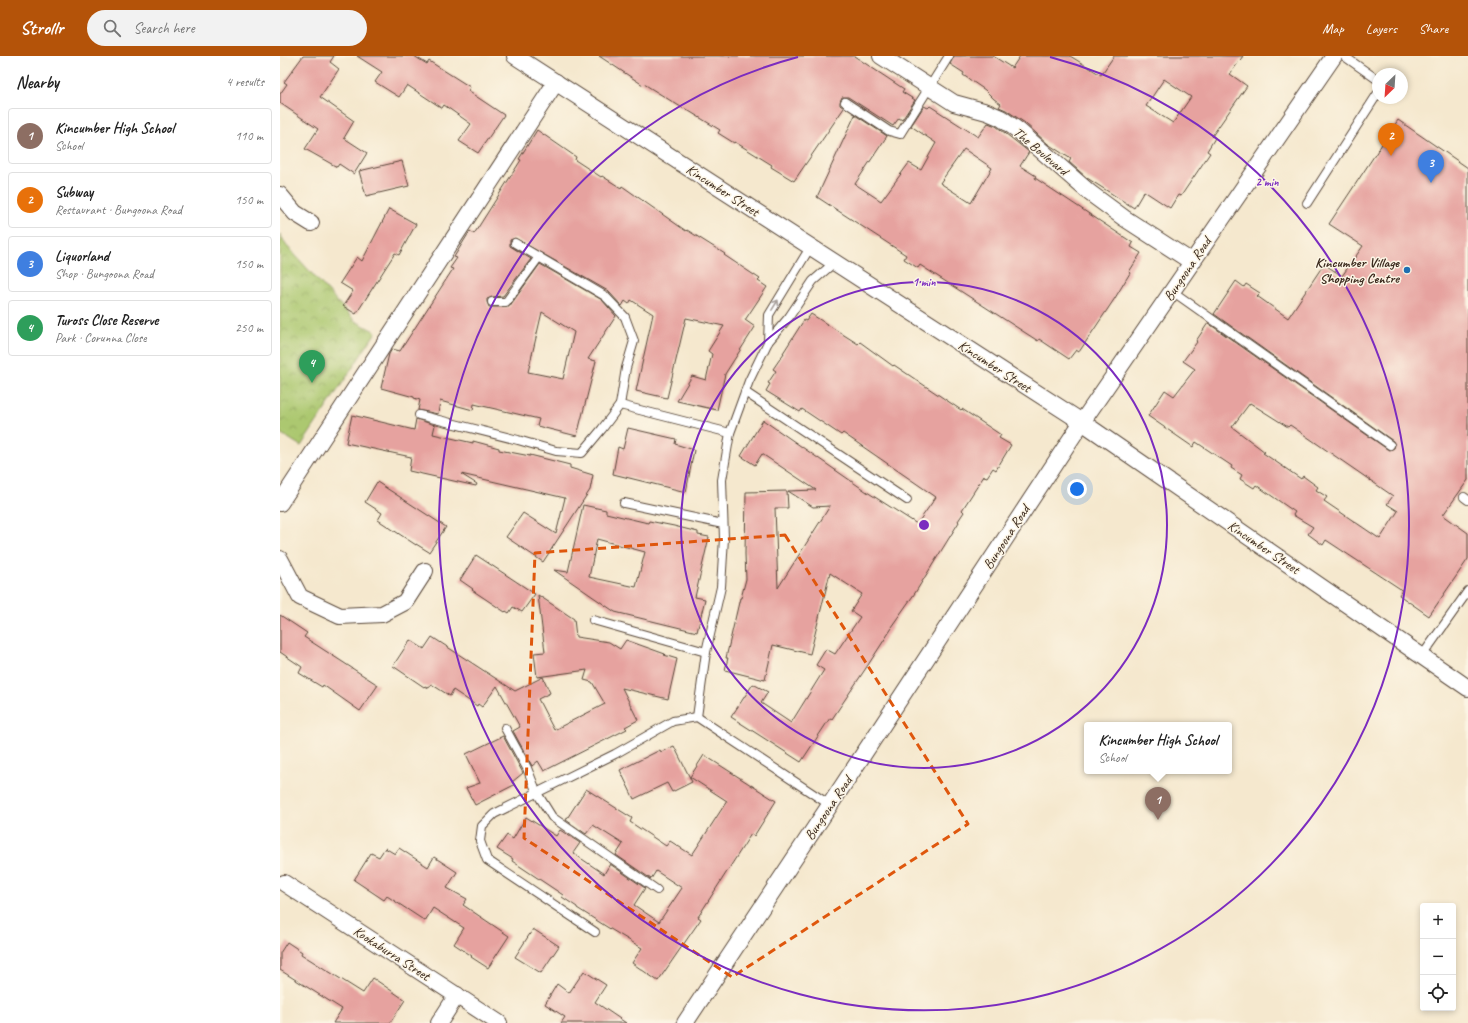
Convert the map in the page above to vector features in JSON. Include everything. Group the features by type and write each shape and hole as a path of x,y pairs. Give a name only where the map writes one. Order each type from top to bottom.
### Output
{"street":[{"name":"Kincumber Street","path":"515,56 1082,422 1468,688"},
{"name":"The Boulevard","path":"881,56 954,102 1001,118 1019,131 1090,193 1124,218 1192,262"},
{"name":"Bungoona Road","path":"685,1023 830,806 1082,422 1334,56"},
{"path":"280,502 556,82"},
{"path":"280,195 295,213 311,223"},
{"path":"280,559 300,596 340,616 382,614 405,602 425,572"},
{"name":"Kookaburra Street","path":"284,883 499,1023"},
{"path":"439,1023 457,996"}],"lane":[{"path":"845,102 889,131 900,134 949,56"},
{"path":"1344,56 1372,76"},
{"path":"1307,203 1372,102"},
{"path":"418,415 556,451 582,453 620,405 626,368 634,341 625,317 605,296 515,243"},
{"path":"768,342 770,315 810,246"},
{"path":"492,302 506,302 539,257"},
{"path":"697,718 706,652 721,588 724,524 722,480 730,433 745,392 768,342 789,317 813,281 835,262"},
{"path":"1172,291 1390,445"},
{"path":"745,392 907,500"},
{"path":"620,405 730,433"},
{"path":"624,503 724,524"},
{"path":"1422,656 1468,591"},
{"path":"593,620 706,652"},
{"path":"595,932 487,860 480,841 482,826 494,814 615,754 673,721 697,718 830,806"},
{"path":"505,728 527,768 537,793 552,817 657,890"}],"highlighted area":[{"path":"785,535 968,824 732,977 524,838 535,553"}],"green space":[{"path":"280,234 286,245 355,321 376,332 301,446 280,433"}],"building":[{"path":"303,56 334,56 330,62 339,69 320,97 354,121 344,138 367,153 354,174 339,164 337,167 305,149 318,129 280,103 280,94 287,84 284,82"},
{"path":"357,56 414,56 427,64 429,61 470,87 468,91 504,115 478,153 459,141 471,124 444,105 442,108 407,85 399,97 375,82 382,72"},
{"path":"599,56 854,56 904,89 902,92 915,100 902,120 899,118 893,126 848,97 842,97 840,105 844,108 794,181 771,167 772,165 718,133 720,130 644,84 643,85"},
{"path":"954,56 993,56 1012,68 1020,56 1070,56 1101,75 1114,56 1243,56 1230,74 1247,86 1212,136 1215,138 1207,151 1210,153 1181,196 1178,195 1170,208 1144,191 1134,208 1087,178 1069,162 1071,159 1048,144 1025,123 999,107 1001,104 985,90 963,75 964,73 950,64","holes":["1164,79 1191,97 1173,123 1146,106"]},
{"path":"924,106 928,108 930,106 978,137 988,123 996,126 1029,152 1020,166 1036,176 1035,178 1133,243 1131,247 1141,253 1115,298 1079,352 1076,350 1069,359 1039,339 1038,341 920,265 918,268 904,259 906,255 817,197 855,115 887,136 855,184 881,201 909,163 921,170 936,143 911,126","holes":["964,149 992,168 971,203 940,183"]},
{"path":"1398,120 1468,168 1468,480 1443,515 1468,533 1468,559 1429,616 1399,595 1402,590 1326,540 1323,545 1308,534 1313,527 1293,515 1295,512 1256,485 1254,488 1240,479 1242,475 1231,468 1232,466 1196,442 1193,447 1148,416 1165,390 1174,396 1195,369 1183,361 1197,342 1196,341 1208,323 1387,449 1390,450 1394,448 1395,445 1393,441 1214,314 1236,281 1244,287 1246,284 1260,293 1257,296 1288,318 1324,264 1342,276 1363,246 1329,224","holes":["1250,403 1288,427 1290,425 1393,496 1387,504 1398,511 1380,539 1324,501 1327,497 1316,490 1318,487 1303,476 1301,479 1263,453 1265,452 1232,427"]},
{"path":"537,130 576,157 575,160 601,177 602,176 621,188 622,186 686,231 687,230 725,254 724,255 760,279 758,281 767,287 745,320 755,327 725,374 717,410 677,401 692,376 706,380 712,354 708,351 724,326 686,318 667,398 636,391 653,314 631,300 629,304 625,301 622,306 608,291 515,238 510,240 510,246 531,259 503,296 487,299 489,307 509,307 540,264 602,300 616,316 588,359 596,361 577,436 537,426 539,419 474,404 473,410 440,401 438,414 418,410 420,400 381,388 389,354 392,349 400,351 453,269 450,268 457,258 454,257 470,231 474,234 521,160 519,159","holes":["542,312 574,332 563,379 528,372"]},
{"path":"402,161 409,186 366,196 359,171"},
{"path":"389,209 416,224 399,255 395,253 356,314 343,306 353,291 340,283 357,257 362,261"},
{"path":"811,314 858,344 860,342 893,366 894,365 1001,435 999,438 1011,445 996,470 993,468 987,477 984,476 962,510 964,512 958,521 959,522 915,593 891,627 892,628 832,719 830,718 801,762 731,717 753,684 768,692 761,703 791,723 824,670 816,665 826,649 835,654 860,617 851,611 862,594 830,573 810,654 773,645 765,680 725,670 728,658 726,658 746,579 746,492 787,491 788,508 775,508 778,588 830,506 813,507 788,491 816,490 762,454 755,465 741,456 763,420 867,492 917,524 936,497 843,433 841,435 802,409 800,412 766,391 770,384 768,383 776,371 773,369 804,320 806,321"},
{"path":"352,415 414,430 416,419 435,425 433,434 473,443 473,441 499,448 499,450 530,455 570,465 570,468 593,475 590,490 543,562 506,537 523,513 556,534 565,498 461,474 477,484 476,486 409,471 411,457 346,443"},
{"path":"628,428 676,439 675,444 694,450 686,492 613,474 618,447 623,449"},
{"path":"377,482 446,527 429,552 378,520 382,513 365,502"},
{"path":"583,505 606,510 606,513 648,523 649,521 698,532 698,535 709,537 695,597 705,599 697,632 615,612 554,570 568,572","holes":["597,539 645,552 636,587 589,577"]},
{"path":"476,555 535,594 522,612 513,607 509,613 506,611 505,612 460,580"},
{"path":"538,595 574,619 576,637 609,642 620,649 626,640 677,659 668,699 622,688 638,720 625,727 627,729 544,771 538,761 532,766 513,731 520,727 497,686 482,707 478,704 477,706 453,690 450,696 431,684 429,688 424,687 393,666 410,640 424,649 432,637 515,691 543,677 550,693 538,699 554,730 605,704 592,682 584,680 587,670 537,677 534,653 545,652"},
{"path":"280,615 307,633 304,637 378,685 360,711 323,685 322,687 299,673 302,667 280,652"},
{"path":"503,736 523,773 512,782 514,785 475,805 466,788 480,783 466,754"},
{"path":"674,746 692,782 672,792 667,783 634,799 620,770 660,750 661,752"},
{"path":"704,755 776,801 754,836 751,834 698,917 701,919 658,981 632,963 642,948 577,908 562,897 563,895 512,861 513,859 497,849 507,835 513,839 526,817 556,836 560,830 580,843 573,853 604,874 610,864 645,888 634,905 659,922 682,888 656,871 651,879 616,855 623,844 593,825 586,834 566,820 586,789 632,818 630,822 666,846 670,841 692,855 727,801 690,777"},
{"path":"385,848 395,854 399,848 428,867 434,857 457,872 447,888 467,899 463,905 509,936 488,968 454,944 464,928 433,908 425,921 387,896 384,900 354,880 371,853 379,857"},
{"path":"533,929 559,946 541,973 515,957"},
{"path":"287,942 302,952 301,954 363,993 373,978 405,1000 390,1023 333,1023 342,1009 280,970 280,953"},
{"path":"584,971 606,985 595,1002 626,1023 561,1023 565,1017 545,1004 557,984 569,993"}],"place":[{"name":"Subway","path":"1391,156"},
{"name":"Liquorland","path":"1431,183"},
{"name":"Kincumber Village Shopping Centre","path":"1407,270"},
{"name":"Tuross Close Reserve","path":"312,383"},
{"name":"Kincumber High School","path":"1158,820"}]}
